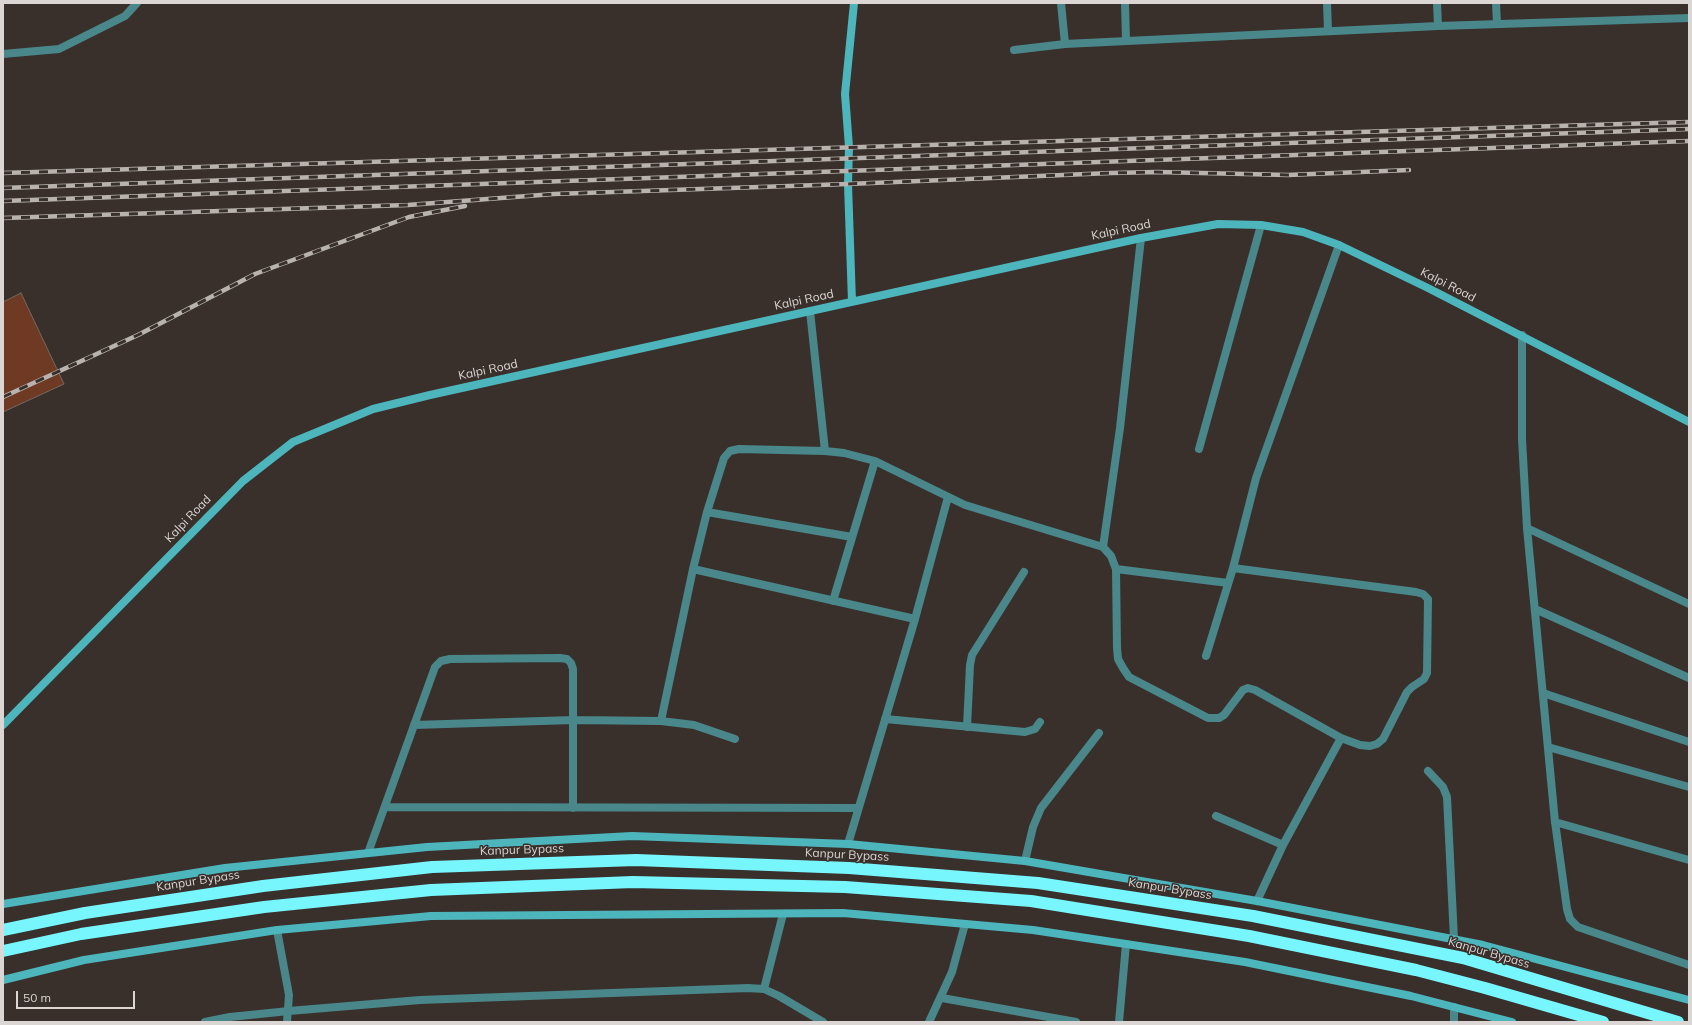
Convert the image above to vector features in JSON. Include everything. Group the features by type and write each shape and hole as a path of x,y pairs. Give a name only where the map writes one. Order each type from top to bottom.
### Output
{"highway":[{"name":"Kanpur Bypass","path":"3,930 85,913 263,886 432,867 636,860 848,868 1038,883 1253,916 1463,958 1678,1022"},
{"path":"3,952 81,934 264,907 431,890 633,882 845,888 1031,901 1249,936 1416,970 1486,988 1603,1022"}],"main road":[{"path":"852,302 848,184 849,147 845,94 854,3"},
{"name":"Kalpi Road","path":"3,726 243,481 294,442 373,409 1140,238 1218,224 1261,225 1303,232 1339,245 1428,288 1689,422"},
{"path":"3,904 225,868 426,847 632,836 848,844 1025,861 1257,901 1457,939 1689,1000"},
{"path":"3,980 84,960 277,930 431,916 843,913 1033,930 1245,962 1411,996 1512,1022"}],"street":[{"path":"3,54 59,49 125,16 137,3"},
{"path":"1061,3 1065,44"},
{"path":"1125,3 1126,40"},
{"path":"1327,3 1328,31"},
{"path":"1437,3 1438,26"},
{"path":"1496,3 1497,24"},
{"path":"1014,50 1065,44 1126,40 1438,26 1689,18"},
{"path":"1199,449 1261,225"},
{"path":"1103,547 1120,428 1140,238"},
{"path":"1206,656 1233,568 1256,478 1339,245"},
{"path":"810,311 824,451"},
{"path":"1522,335 1522,439 1527,528 1555,822 1567,909 1570,919 1578,927 1689,965"},
{"path":"661,721 693,569 707,512 724,458 730,451 739,449 824,451 844,453 875,461 948,497 983,511 1103,547 1111,556 1116,569 1118,659 1122,668 1129,677 1208,718 1224,715 1243,690 1248,688 1255,690 1341,738 1360,745 1370,746 1377,744 1383,739 1407,692 1424,679 1428,666 1428,599 1423,594 1416,592 1233,568"},
{"path":"833,601 875,461"},
{"path":"848,844 915,619 948,497"},
{"path":"707,512 852,537"},
{"path":"1527,528 1689,604"},
{"path":"693,569 915,619"},
{"path":"1116,569 1228,582"},
{"path":"967,727 970,665 972,655 1024,572"},
{"path":"1535,609 1689,678"},
{"path":"368,853 435,667 441,661 450,659 567,659 571,663 573,669 573,808"},
{"path":"1543,693 1689,742"},
{"path":"885,719 1025,732 1035,729 1040,722"},
{"path":"414,725 573,720 661,721 694,725 735,738"},
{"path":"1025,861 1033,827 1041,808 1099,733"},
{"path":"1257,901 1283,845 1341,738"},
{"path":"1548,747 1689,786"},
{"path":"1428,771 1438,779 1448,797 1457,939"},
{"path":"385,807 858,808"},
{"path":"1216,816 1283,845"},
{"path":"1555,822 1689,860"},
{"path":"764,989 783,914"},
{"path":"929,1022 942,998 957,958 965,924"},
{"path":"277,930 287,981 289,1011 287,1022"},
{"path":"1119,1022 1126,944"},
{"path":"205,1022 289,1011 420,1000 748,988 764,989 779,996 822,1022"},
{"path":"942,998 1076,1022"},
{"path":"1454,1007 1454,1022"}],"building":[{"path":"21,293 64,384 3,412 3,302"}],"railway":[{"path":"3,173 1689,122"},
{"path":"3,188 1689,129"},
{"path":"3,201 1689,141"},
{"path":"3,218 408,205 554,194 1111,173 1157,172 1288,175 1409,170"},
{"path":"3,397 138,335 255,274 409,217 465,206"}]}
